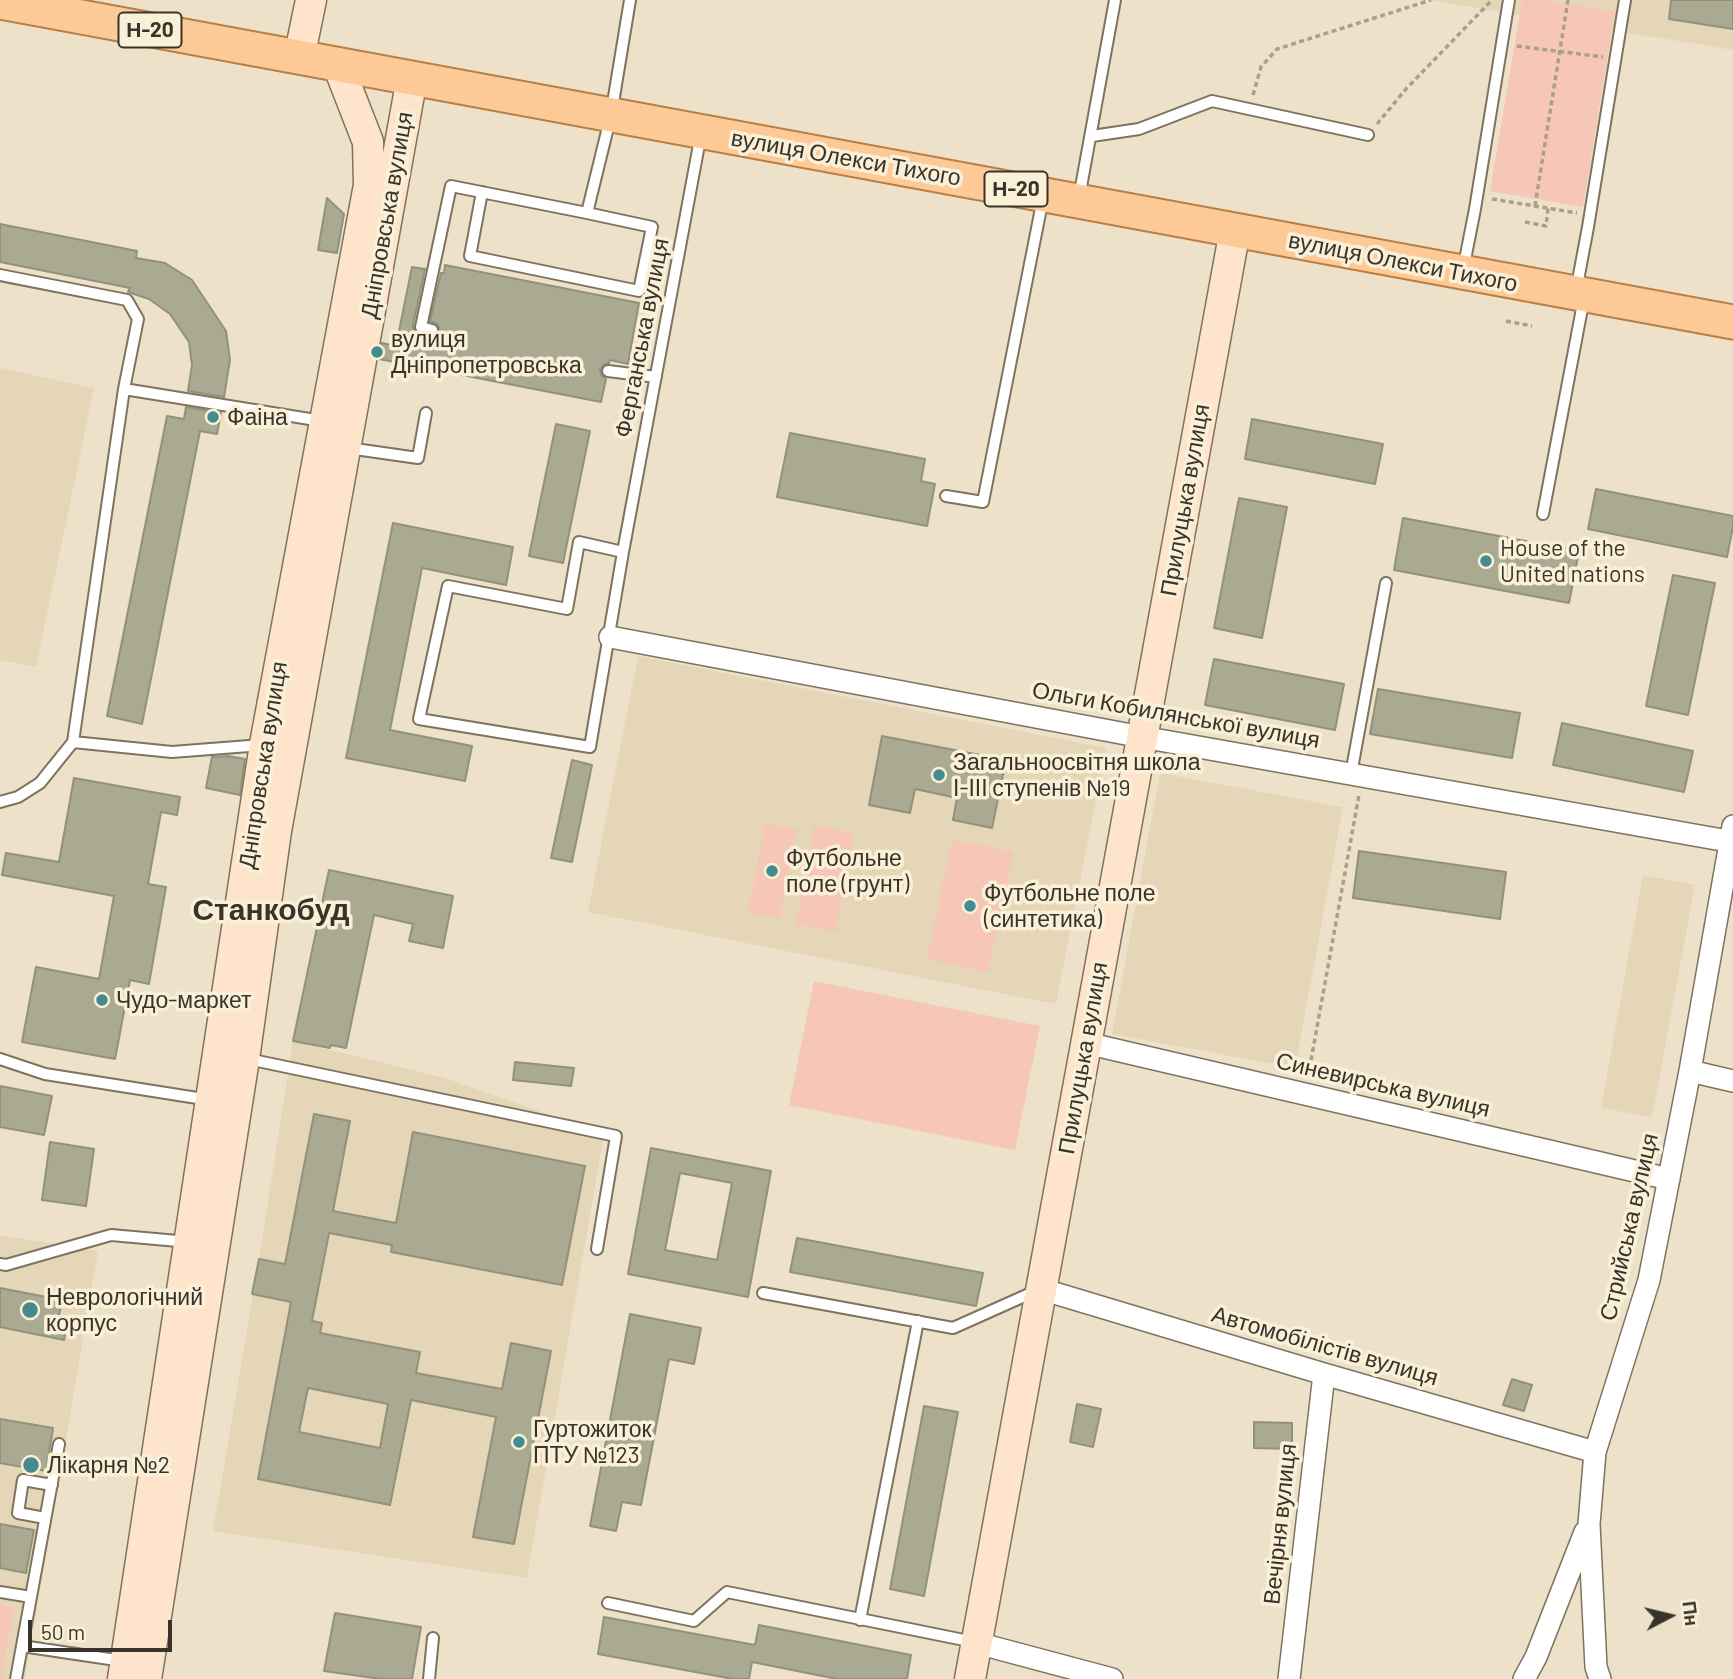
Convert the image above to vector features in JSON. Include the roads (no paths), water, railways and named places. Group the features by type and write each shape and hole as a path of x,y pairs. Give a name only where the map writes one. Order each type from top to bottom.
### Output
{"main road":[{"name":"вулиця Олекси Тихого","path":"0,2 1733,322"}],"street":[{"path":"299,58 311,0"},
{"name":"Дніпровська вулиця","path":"338,65 368,142 369,185 339,429"},
{"name":"Дніпровська вулиця","path":"135,1671 230,1056 276,831 278,747 339,429 412,78"},
{"name":"Прилуцька вулиця","path":"970,1679 1235,230"},
{"name":"Ольги Кобилянської вулиця","path":"610,637 1142,737 1732,836"},
{"name":"Стрийська вулиця","path":"1600,1679 1596,1667 1589,1524 1595,1452 1649,1280 1732,836"},
{"name":"Синевирська вулиця","path":"1086,1043 1669,1179"},
{"path":"1690,1071 1733,1081"},
{"name":"Автомобілістів вулиця","path":"1041,1289 1595,1452"},
{"name":"Вечірня вулиця","path":"1289,1679 1324,1374"},
{"path":"1524,1679 1536,1657 1589,1524"},
{"path":"977,1643 1112,1679"}],"lane":[{"path":"587,213 611,114 630,0"},
{"path":"1079,200 1115,0"},
{"path":"1463,273 1508,0"},
{"path":"1543,514 1625,0"},
{"path":"1092,136 1139,129 1212,101 1368,135"},
{"name":"Ферганська вулиця","path":"623,552 579,542 567,609 448,586 419,719 590,747 623,552 701,131"},
{"path":"432,330 421,327 451,186 482,192 587,213 652,227 639,291 470,256 482,192"},
{"path":"946,496 983,502 1044,194"},
{"path":"0,275 127,300 138,319 124,389 73,742 40,783 18,797 0,802"},
{"path":"608,371 656,377"},
{"path":"124,389 339,429 418,458 426,413"},
{"path":"1357,775 1386,583"},
{"path":"73,742 172,752 278,747"},
{"path":"230,1056 616,1136 597,1249"},
{"path":"0,1059 45,1074 223,1102"},
{"path":"0,1264 6,1265 111,1235 201,1244"},
{"path":"763,1293 953,1328 1041,1289"},
{"path":"860,1620 918,1321"},
{"path":"16,1679 59,1444"},
{"path":"45,1518 18,1513 23,1480 51,1485"},
{"path":"0,1592 31,1597"},
{"path":"608,1603 694,1621 727,1592 977,1643"},
{"path":"429,1679 433,1638"},
{"path":"22,1646 135,1671"}],"place":[{"name":"вулиця Дніпропетровська","path":"377,352"},
{"name":"Фаіна","path":"213,417"},
{"name":"House of the United nations","path":"1486,561"},
{"name":"Загальноосвітня школа І-ІІІ ступенів №19","path":"939,775"},
{"name":"Футбольне поле (грунт)","path":"772,871"},
{"name":"Футбольне поле (синтетика)","path":"970,906"},
{"name":"Чудо-маркет","path":"102,1000"},
{"name":"Неврологічний корпус","path":"30,1310"},
{"name":"Гуртожиток ПТУ №123","path":"519,1442"},
{"name":"Лікарня №2","path":"31,1465"}],"district":[{"name":"Станкобуд","path":"271,910"}]}
